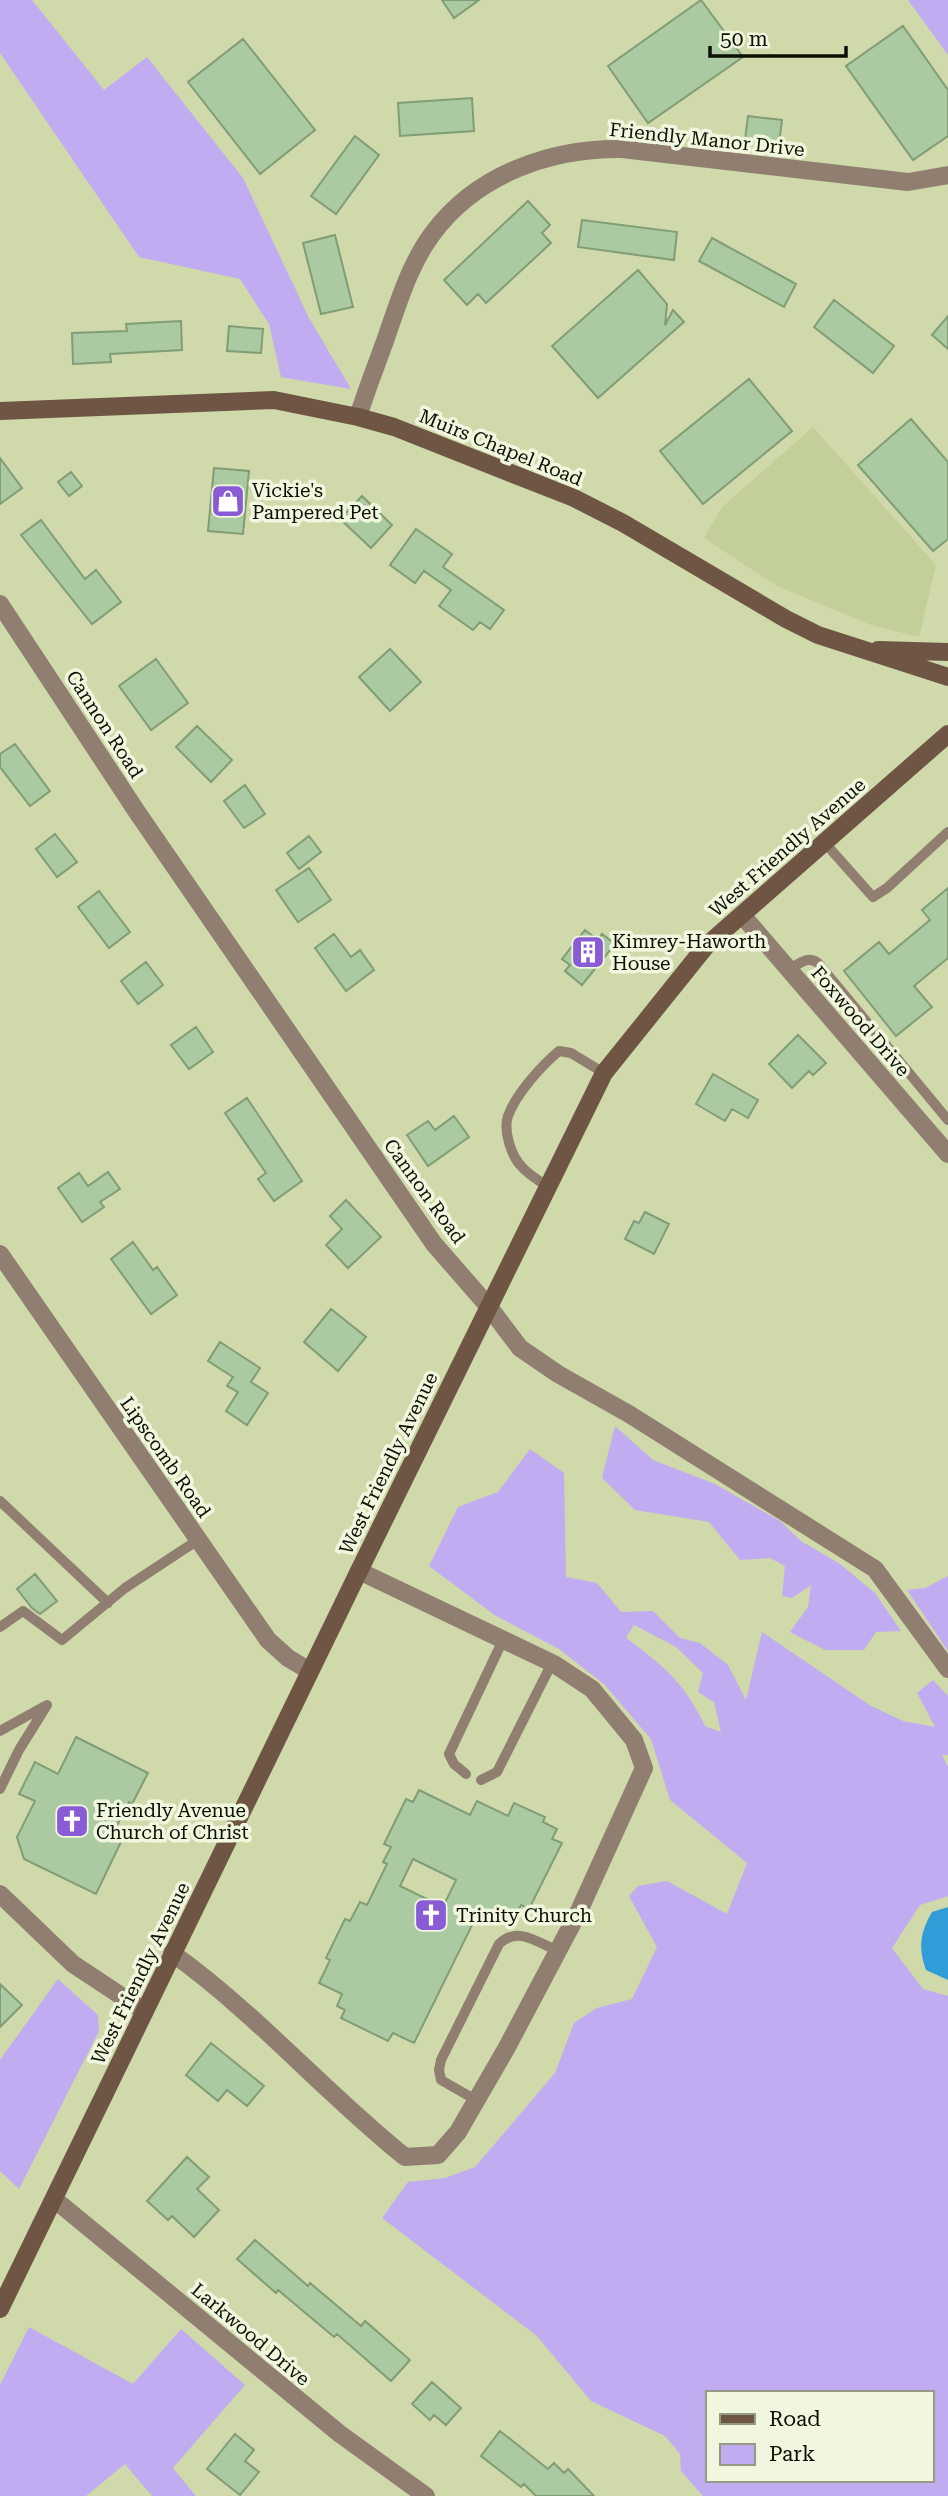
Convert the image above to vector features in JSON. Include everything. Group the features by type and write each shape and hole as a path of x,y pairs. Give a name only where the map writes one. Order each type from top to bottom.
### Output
{"main road":[{"name":"Muirs Chapel Road","path":"0,411 274,400 394,427 573,498 647,536 786,620 818,635 948,677"},
{"path":"860,649 948,652"},
{"name":"West Friendly Avenue","path":"0,2309 604,1073 706,946 948,734"}],"street":[{"name":"Friendly Manor Drive","path":"358,417 401,293 432,234 454,210 477,191 519,167 574,150 622,149 908,182 948,175"},
{"name":"Cannon Road","path":"0,604 137,812 434,1244 489,1307 520,1348 558,1374 629,1413 875,1569 948,1669"},
{"name":"Foxwood Drive","path":"741,915 945,1143"},
{"name":"Lipscomb Road","path":"0,1254 268,1640 288,1658 310,1671"},
{"path":"172,1953 208,1979 370,2129 405,2157 438,2155 458,2132 579,1911 644,1768 634,1740 592,1689 552,1663 359,1571"},
{"path":"0,1894 73,1964 144,2011"},
{"name":"Larkwood Drive","path":"54,2199 340,2434 426,2496"}],"lane":[{"path":"824,842 873,897 887,888 948,832"},
{"path":"789,970 807,959 818,963 948,1120"},
{"path":"548,1187 521,1167 512,1150 507,1132 507,1118 538,1072 559,1051 571,1053 604,1073"},
{"path":"0,1501 108,1603"},
{"path":"0,1627 23,1611 62,1640 125,1588 198,1540"},
{"path":"466,1774 454,1765 449,1754 503,1640"},
{"path":"481,1780 497,1772 552,1663"},
{"path":"0,1731 47,1705 19,1750 0,1789"},
{"path":"476,2100 441,2080 439,2070 441,2060 499,1944 506,1936 516,1934 558,1951"}],"shaded area":[{"path":"813,427 936,565 919,637 871,625 777,586 704,538 722,507"}],"green space":[{"path":"0,0 32,0 104,90 147,57 243,178 309,318 351,389 281,377 269,324 240,279 139,257 0,53"},
{"path":"908,0 948,0 948,55"},
{"path":"615,1426 653,1460 715,1484 780,1521 801,1541 840,1564 875,1593 901,1631 876,1632 864,1650 825,1650 790,1632 808,1607 811,1585 792,1598 782,1596 785,1566 770,1558 740,1560 709,1522 635,1510 602,1478"},
{"path":"530,1449 564,1473 566,1577 597,1583 621,1612 653,1611 680,1638 700,1643 728,1665 746,1700 762,1632 871,1706 903,1721 935,1727 917,1693 933,1680 948,1696 948,1755 942,1755 948,1767 948,1896 920,1905 892,1948 923,1989 948,1996 948,2496 703,2496 681,2471 680,2454 665,2436 591,2401 537,2336 382,2218 408,2182 445,2178 475,2167 555,2073 574,2023 597,2008 632,1999 657,1947 629,1896 638,1886 667,1881 727,1914 747,1863 670,1800 651,1739 604,1684 559,1649 496,1616 429,1566 458,1507 498,1492","holes":["634,1625 676,1647 703,1673 698,1692 714,1702 721,1732 705,1726 681,1686 651,1657 626,1638"]},
{"path":"948,1576 948,1651 907,1590 925,1588"},
{"path":"58,1979 98,2015 99,2031 19,2189 0,2171 0,2060"},
{"path":"29,2327 133,2384 181,2329 245,2385 173,2468 196,2496 152,2496 125,2464 86,2496 0,2496 0,2385"}],"water":[{"path":"948,1907 948,1980 926,1970 921,1948 925,1927 932,1912"}],"building":[{"path":"442,0 479,0 454,18"},
{"path":"701,0 743,57 648,123 608,66"},
{"path":"903,26 948,90 948,136 913,160 846,66"},
{"path":"243,39 315,130 260,174 188,82"},
{"path":"472,98 474,131 400,136 398,103"},
{"path":"748,116 782,120 779,144 745,140"},
{"path":"355,136 379,155 336,214 311,196"},
{"path":"528,201 550,225 542,233 551,243 486,303 478,294 467,305 444,280"},
{"path":"582,220 677,232 674,260 578,247"},
{"path":"335,235 353,307 321,314 303,243"},
{"path":"712,238 796,284 784,307 699,261"},
{"path":"638,270 667,304 665,325 673,310 684,322 598,398 552,346"},
{"path":"834,300 894,346 873,373 814,327"},
{"path":"948,316 948,349 932,335"},
{"path":"181,321 182,350 110,354 111,362 73,364 72,333 127,331 126,324"},
{"path":"229,326 263,329 261,353 227,351"},
{"path":"749,379 792,431 703,504 660,451"},
{"path":"911,419 948,462 948,539 933,551 858,465"},
{"path":"0,458 22,488 0,504"},
{"path":"214,468 249,471 243,534 208,531"},
{"path":"71,472 82,486 69,496 58,482"},
{"path":"362,496 392,525 371,548 340,519"},
{"path":"41,520 85,579 96,570 121,602 92,624 21,535"},
{"path":"416,529 452,554 443,567 504,610 490,629 480,622 473,630 439,606 451,590 424,571 415,583 390,565"},
{"path":"390,649 421,682 390,711 359,677"},
{"path":"156,659 188,703 151,730 119,686"},
{"path":"197,726 232,760 211,782 176,747"},
{"path":"15,744 50,791 30,806 0,767 0,754"},
{"path":"245,785 265,814 244,828 224,801"},
{"path":"55,834 77,862 57,877 36,849"},
{"path":"309,836 321,852 299,869 287,853"},
{"path":"309,868 331,900 298,922 276,890"},
{"path":"948,888 948,958 914,986 932,1007 896,1036 844,971 879,942 889,954 930,920 922,910"},
{"path":"99,891 130,932 109,948 78,907"},
{"name":"Kimrey-Haworth House","path":"585,930 598,940 602,934 615,944 582,985 565,971 570,965 562,959"},
{"path":"334,934 351,957 360,950 374,970 346,991 315,948"},
{"path":"146,962 163,985 138,1004 121,981"},
{"path":"196,1027 213,1052 189,1069 171,1045"},
{"path":"798,1035 826,1063 813,1075 809,1071 792,1088 769,1064"},
{"path":"713,1074 758,1100 748,1118 732,1109 725,1121 696,1104"},
{"path":"247,1098 302,1181 274,1201 258,1179 266,1173 225,1113"},
{"path":"454,1116 469,1137 428,1166 407,1135 428,1121 435,1130"},
{"path":"108,1172 120,1189 100,1202 104,1207 82,1222 58,1188 79,1173 88,1186"},
{"path":"346,1200 381,1237 348,1268 326,1245 342,1229 330,1216"},
{"path":"645,1212 669,1224 654,1254 625,1239 634,1221 639,1223"},
{"path":"133,1242 153,1270 157,1267 177,1295 151,1314 111,1259"},
{"path":"331,1309 366,1337 338,1371 304,1342"},
{"path":"220,1342 260,1368 251,1382 268,1393 247,1425 226,1411 238,1392 227,1386 233,1377 208,1361"},
{"path":"35,1574 57,1601 40,1614 17,1589"},
{"name":"Friendly Avenue Church of Christ","path":"76,1737 148,1773 111,1837 121,1842 96,1894 24,1859 17,1837 35,1801 19,1794 35,1762 58,1774"},
{"name":"Trinity Church","path":"419,1790 470,1815 477,1801 508,1816 514,1803 545,1817 543,1822 557,1829 552,1839 562,1843 529,1909 521,1905 517,1913 511,1910 505,1924 494,1918 473,1923 414,2043 393,2033 388,2041 341,2018 345,2010 337,2006 342,1994 319,1983 330,1960 326,1958 345,1919 350,1921 360,1902 367,1905 387,1864 383,1862 391,1847 384,1844 406,1799 413,1802","holes":["413,1859 456,1880 443,1907 400,1886"]},
{"path":"0,1984 22,2005 0,2027"},
{"path":"211,2043 264,2086 247,2106 227,2090 218,2101 186,2075"},
{"path":"187,2157 209,2177 197,2189 219,2210 194,2237 172,2216 168,2220 147,2201"},
{"path":"255,2240 308,2286 310,2283 361,2326 365,2321 410,2360 391,2381 337,2334 334,2337 278,2290 276,2293 237,2259"},
{"path":"432,2382 461,2408 446,2425 434,2415 430,2420 412,2404"},
{"path":"500,2431 548,2469 554,2463 564,2473 568,2469 594,2496 536,2496 524,2484 521,2487 481,2456"},
{"path":"235,2434 254,2450 245,2461 259,2472 240,2495 207,2469"}],"place":[{"name":"Vickie's Pampered Pet","path":"228,501"},
{"name":"Kimrey-Haworth House","path":"588,952"},
{"name":"Friendly Avenue Church of Christ","path":"72,1821"},
{"name":"Trinity Church","path":"431,1915"}]}
